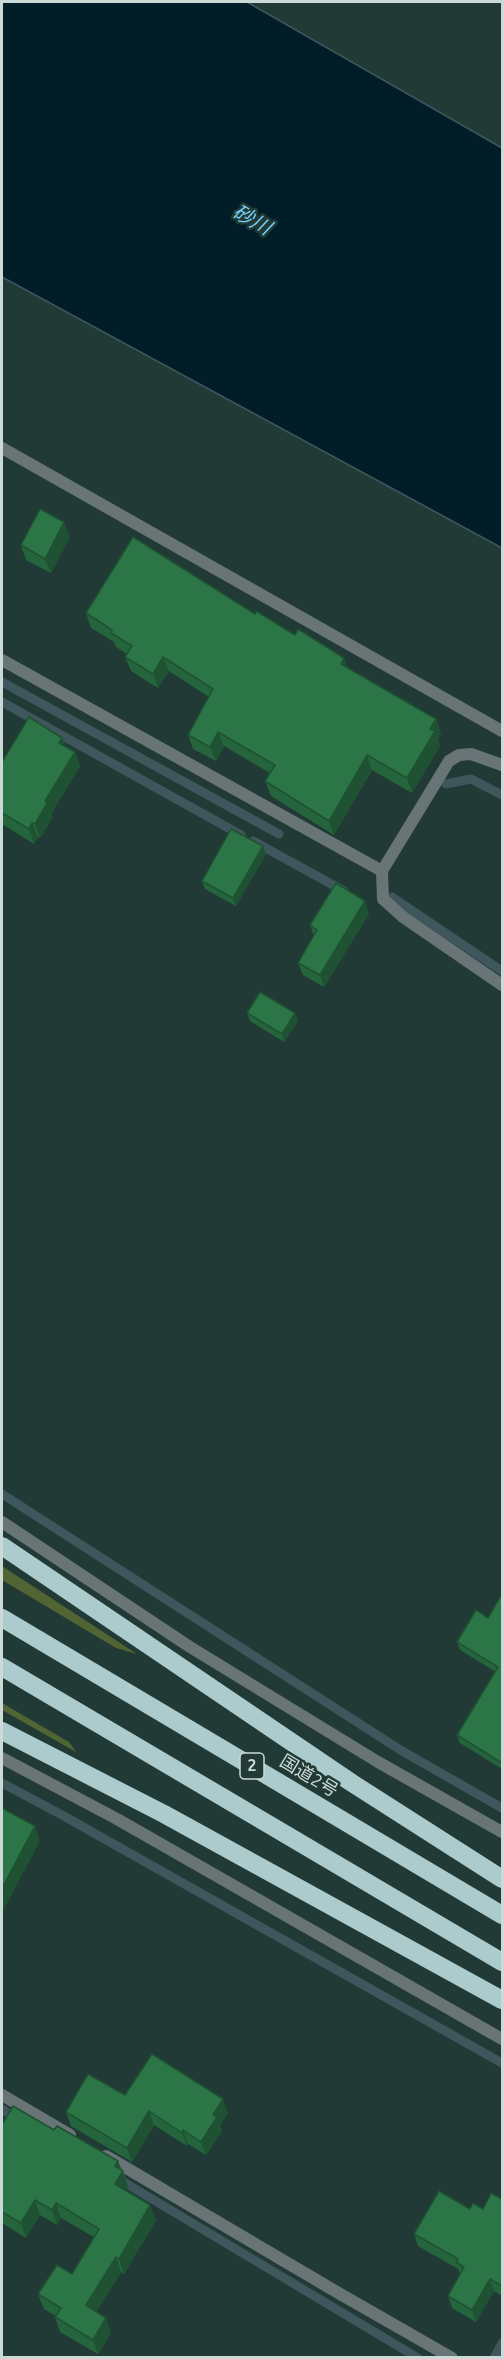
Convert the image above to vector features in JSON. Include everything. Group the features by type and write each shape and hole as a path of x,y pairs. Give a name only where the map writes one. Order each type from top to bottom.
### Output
{"highway":[{"path":"2,1546 352,1783 502,1879"},
{"name":"国道2号","path":"2,1618 502,1915"},
{"name":"2","path":"2,1667 502,1962"},
{"path":"2,1731 164,1814 502,2000"}],"street":[{"path":"2,448 502,731"},
{"path":"2,660 382,871"},
{"path":"502,765 471,754 459,755 449,760 382,871 383,899 403,917 502,985"},
{"path":"2,1522 200,1653 378,1762 502,1832"},
{"path":"2,1758 117,1819 502,2039"},
{"path":"2,2095 452,2358"}],"green space":[{"path":"2,1566 137,1654 116,1648 2,1580"},
{"path":"2,1703 69,1742 76,1752 2,1710"}],"water":[{"name":"砂川","path":"2,2 247,2 502,148 502,548 2,277"}],"building":[{"path":"40,509 64,522 45,559 21,545"},
{"path":"133,537 255,614 256,611 295,635 298,629 344,658 341,664 436,719 430,729 435,731 407,778 367,755 329,821 265,781 275,765 218,732 210,747 188,735 213,689 163,657 153,674 125,657 132,646 86,613"},
{"path":"29,717 62,738 59,743 75,752 45,801 47,803 35,824 32,823 29,829 2,813 2,762"},
{"path":"231,829 263,846 233,898 202,881"},
{"path":"336,883 365,901 320,975 298,963 317,930 310,925"},
{"path":"260,992 295,1013 282,1034 247,1013"},
{"path":"502,1594 502,1763 457,1735 498,1667 457,1642 476,1610 488,1618"},
{"path":"2,1808 35,1826 2,1888"},
{"path":"152,2054 223,2099 213,2115 217,2117 201,2142 183,2130 182,2133 149,2111 127,2148 66,2112 88,2074 125,2095"},
{"path":"13,2106 54,2130 57,2126 118,2161 115,2166 123,2171 115,2184 150,2205 119,2259 116,2257 86,2305 106,2318 93,2340 55,2317 61,2308 38,2294 57,2265 72,2274 99,2229 56,2203 52,2210 35,2200 21,2223 2,2212 2,2125"},
{"path":"439,2191 470,2209 473,2203 483,2209 491,2193 502,2199 502,2286 490,2279 472,2310 448,2296 464,2267 456,2262 458,2259 414,2234"}],"waterway":[{"path":"2,682 279,834"},
{"path":"2,702 241,835"},
{"path":"446,784 471,779 502,795"},
{"path":"253,841 344,891"},
{"path":"392,897 502,971"},
{"path":"2,1494 402,1751 502,1808"},
{"path":"2,1783 502,2063"},
{"path":"2,2109 17,2119"},
{"path":"117,2178 418,2358"},
{"path":"494,2358 502,2343"}]}
